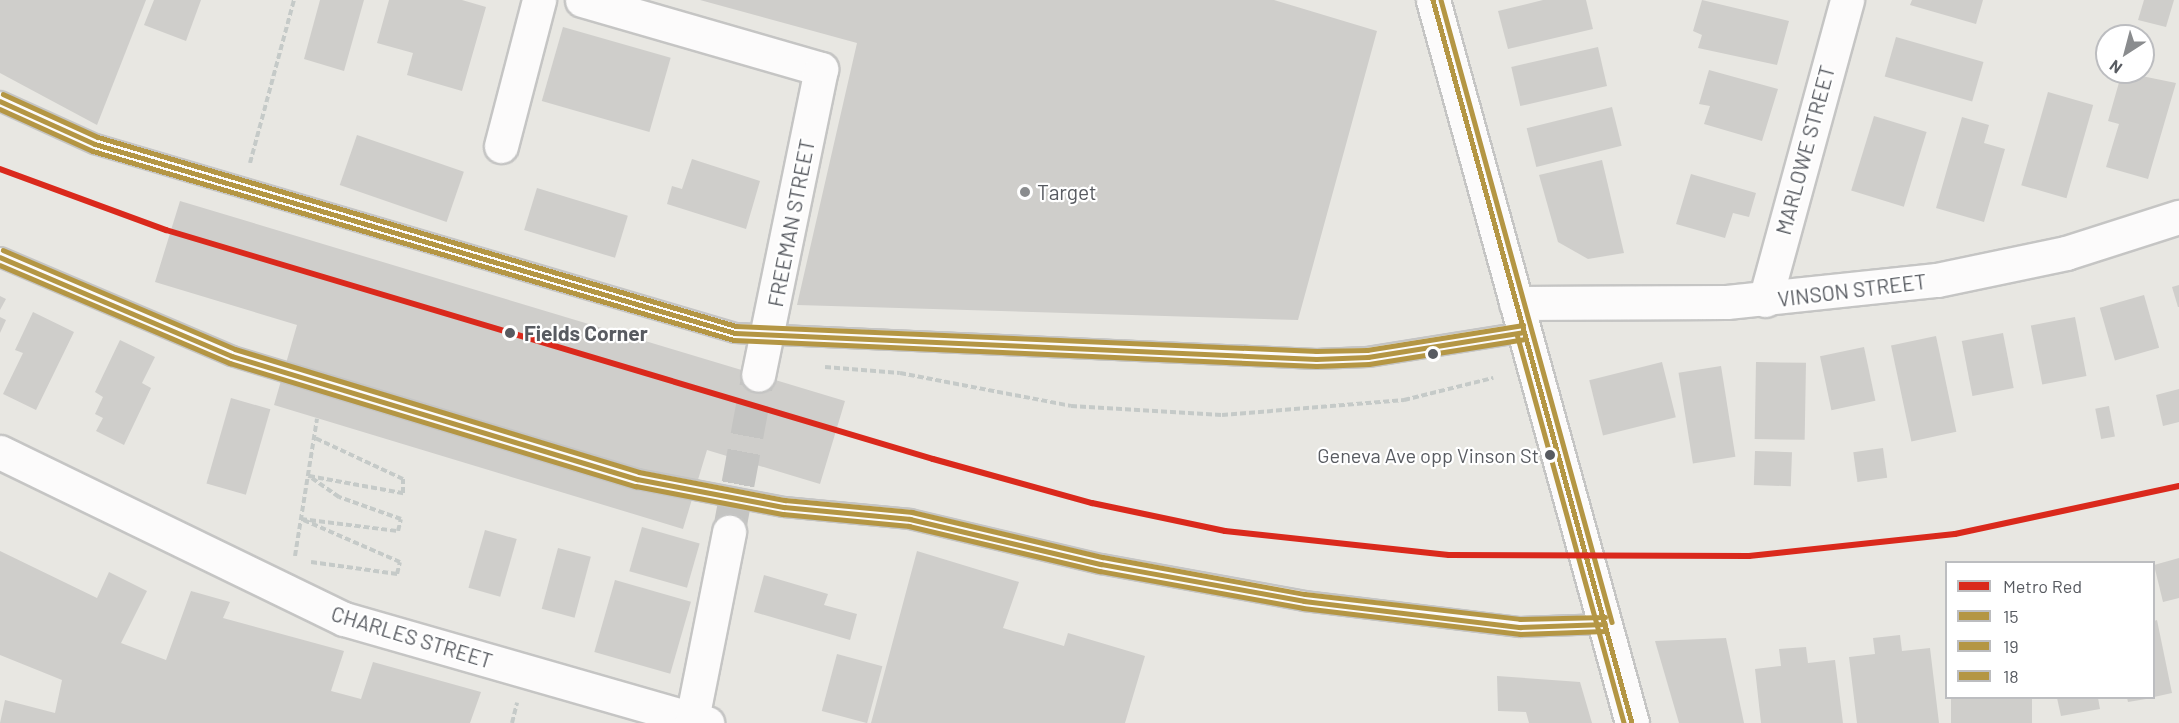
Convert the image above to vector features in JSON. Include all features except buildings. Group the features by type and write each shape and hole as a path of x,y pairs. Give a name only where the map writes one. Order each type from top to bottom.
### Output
{"street":[{"path":"501,147 539,0"},
{"name":"FREEMAN STREET","path":"582,0 821,69 768,337 758,375"},
{"path":"1433,0 1632,723"},
{"name":"MARLOWE STREET","path":"1765,300 1847,0"},
{"name":"VINSON STREET","path":"1520,317 1765,300 1937,280 2066,253 2179,217"},
{"name":"CHARLES STREET","path":"0,452 344,619 700,721"},
{"path":"700,721 729,532"}],"lane":[{"path":"0,101 95,144 720,329 768,337 1324,359 1520,317"},
{"path":"0,257 232,356 637,479 784,507 910,519 1112,566 1315,602 1520,627 1605,624"}],"path":[{"path":"243,187 294,0"},
{"path":"813,366 900,373 1071,406 1222,415 1404,400 1493,378"},
{"path":"301,519 400,561 397,574 294,562 317,419"},
{"path":"309,476 403,493 403,479 315,438"},
{"path":"301,519 398,531 401,519 339,497 309,476"}],"tunnel":[{"path":"729,532 758,375"}],"metro line":[{"name":"Red","path":"0,169 166,230 933,459 1092,503 1225,531 1449,555 1749,556 1955,534 2179,486"}],"transit line":[{"name":"15","path":"1433,0 1632,723"},
{"name":"18","path":"1441,0 1612,622"},
{"name":"18","path":"3,94 98,137 736,326 1316,351 1367,350 1523,325"},
{"name":"15","path":"0,101 95,144 735,333 1316,359 1368,357 1524,332"},
{"name":"19","path":"0,109 93,151 734,340 1316,366 1369,364 1525,339"},
{"name":"18","path":"3,250 235,349 639,472 785,500 912,512 1103,557 1305,594 1520,619 1605,617"},
{"name":"15","path":"0,257 232,356 637,479 784,507 910,519 1101,564 1304,601 1520,627 1605,624"},
{"name":"19","path":"0,265 230,363 636,486 783,514 909,526 1100,571 1303,608 1520,634 1605,631"},
{"name":"19","path":"1517,334 1624,723"}],"place":[{"name":"Target","path":"1025,192"},
{"name":"Fields Corner","path":"510,333"},
{"name":"Geneva Ave opp Vinson St","path":"1550,455"}]}
